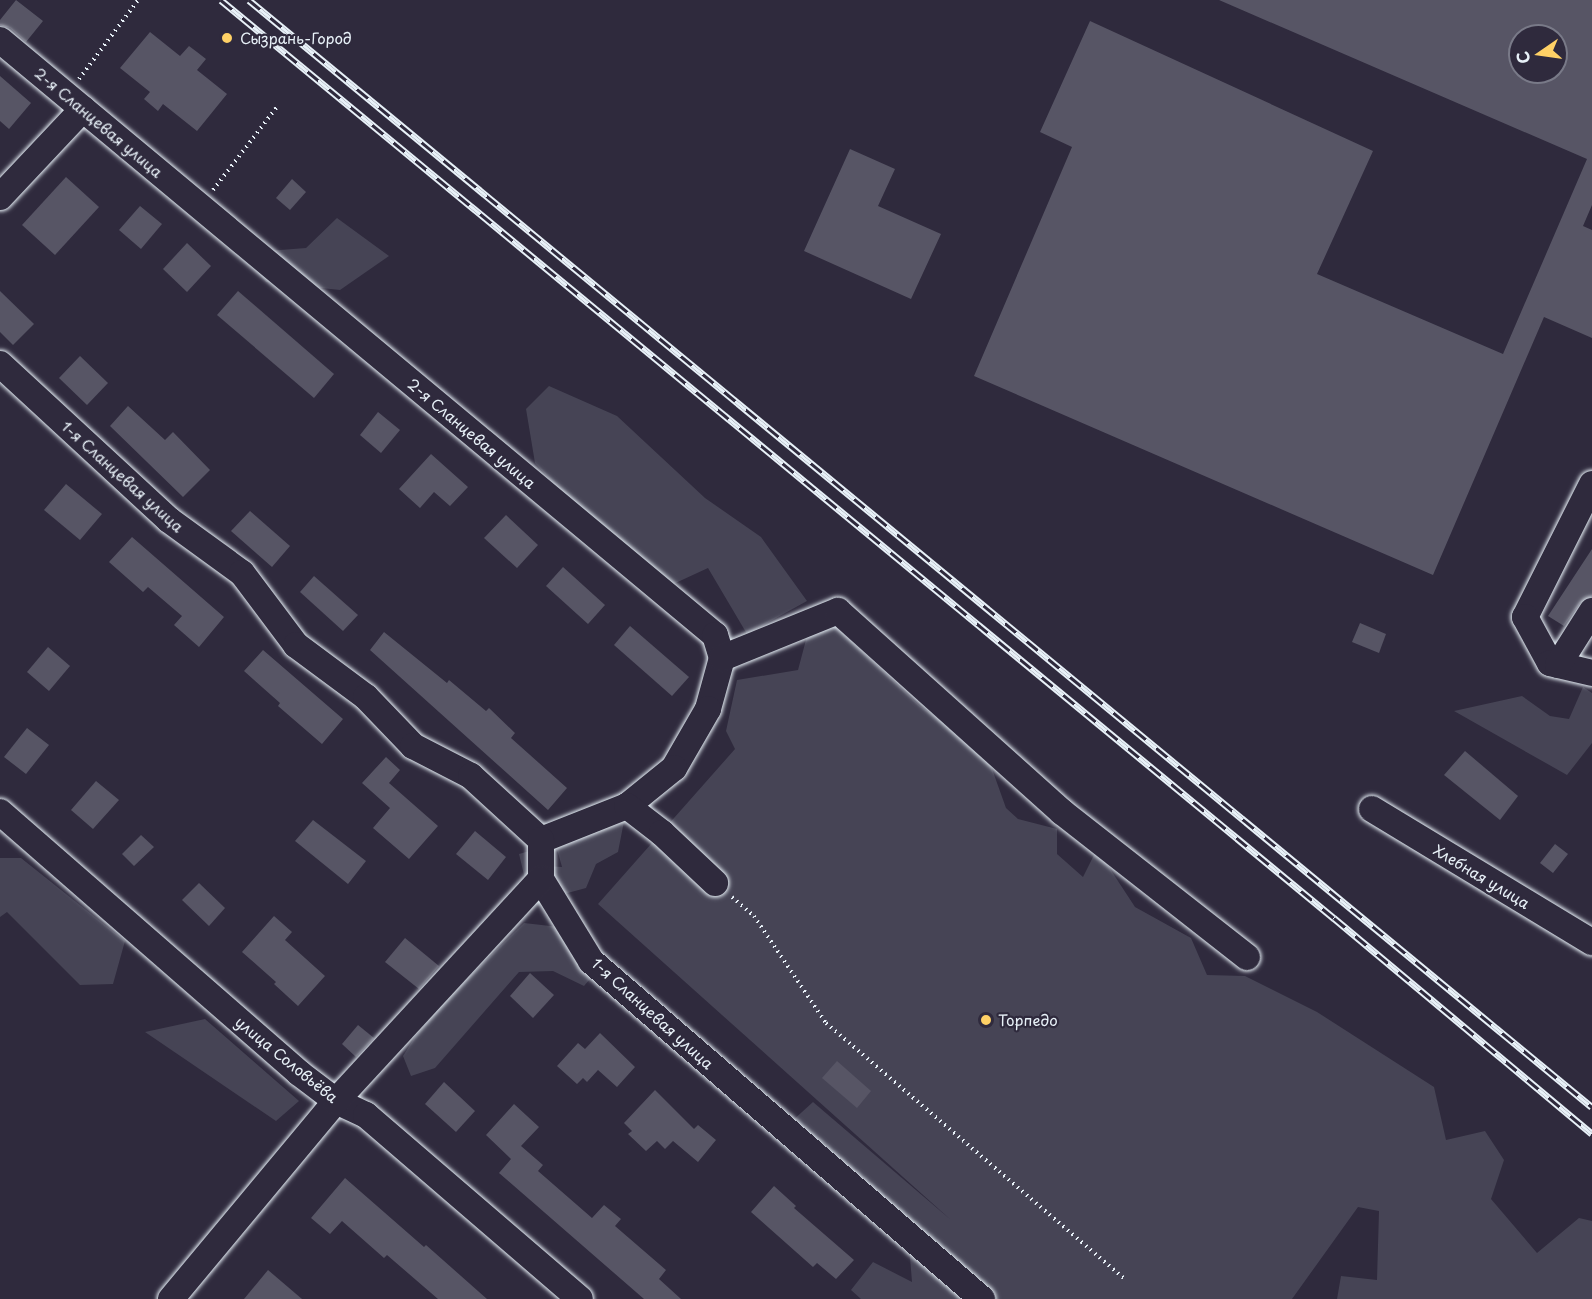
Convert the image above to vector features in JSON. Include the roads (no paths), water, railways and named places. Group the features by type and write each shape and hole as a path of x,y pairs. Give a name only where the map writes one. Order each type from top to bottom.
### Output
{"street":[{"name":"2-я Сланцевая улица","path":"0,40 716,635 722,658"},
{"path":"0,197 75,102"},
{"name":"1-я Сланцевая улица","path":"0,364 169,519 242,573 296,645 366,697 413,746 471,776 541,840"},
{"path":"1592,483 1525,617 1550,663 1592,673"},
{"path":"171,1299 336,1101 541,879 541,840 627,806 674,768 708,710 722,658 838,611 1062,812 1193,918 1247,957"},
{"path":"1558,665 1592,611"},
{"path":"627,806 716,883"},
{"name":"Хлебная улица","path":"1372,809 1592,942"},
{"name":"улица Соловьёва","path":"0,812 298,1072 336,1101 366,1115 580,1299"},
{"name":"1-я Сланцевая улица","path":"541,879 591,961 982,1299"}],"railway":[{"path":"221,0 1334,918 1592,1134"},
{"path":"249,0 1592,1107"}],"place":[{"name":"Сызрань-Город","path":"227,38"},
{"name":"Торпедо","path":"986,1020"}]}
